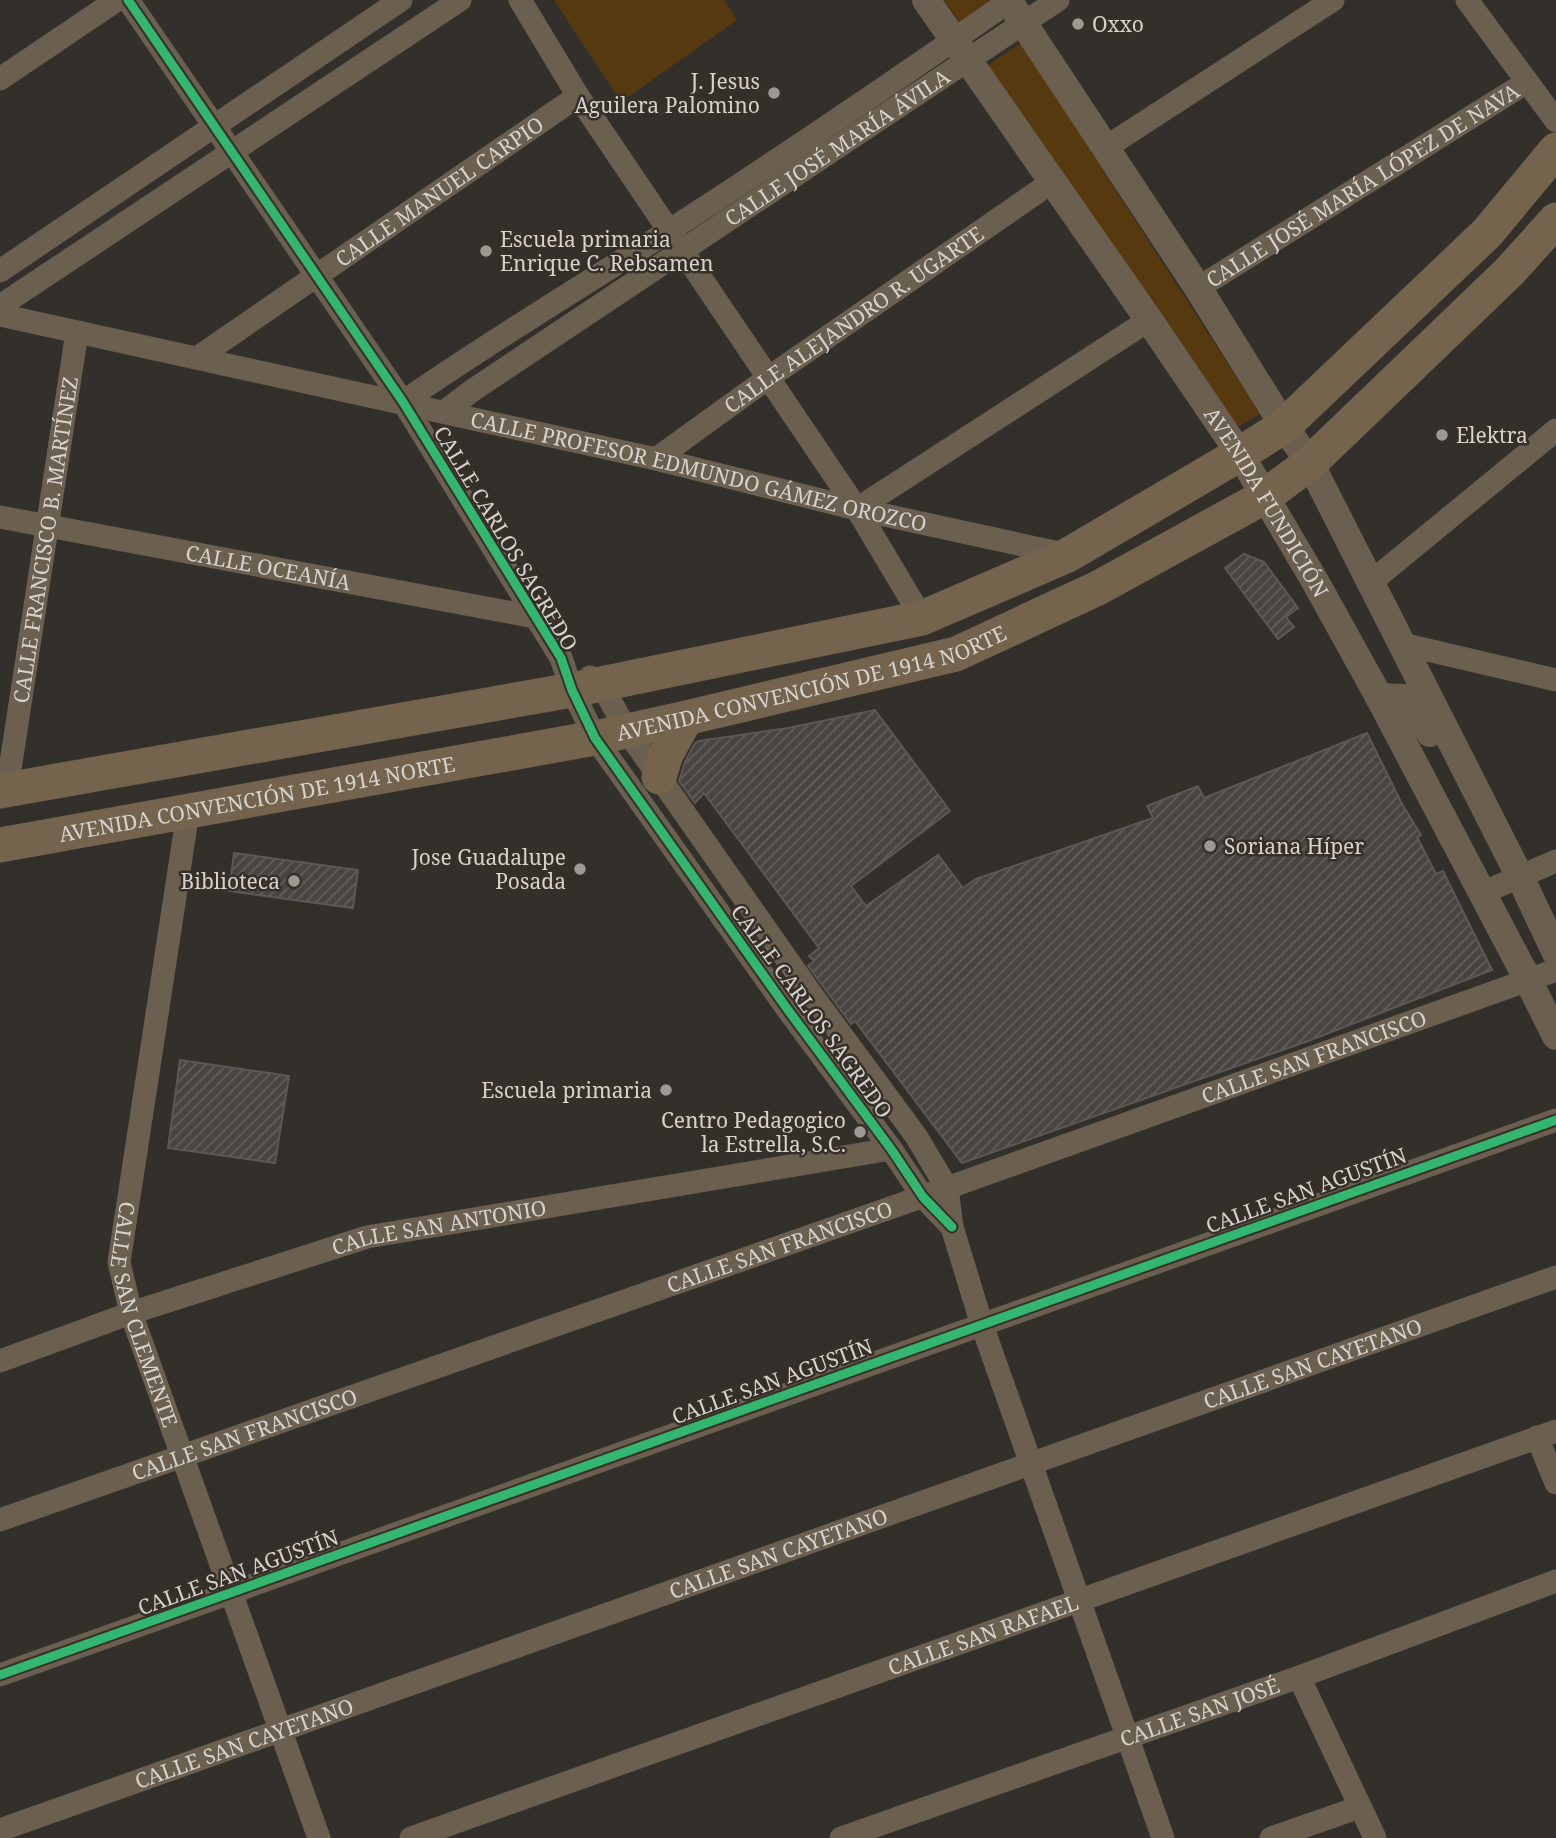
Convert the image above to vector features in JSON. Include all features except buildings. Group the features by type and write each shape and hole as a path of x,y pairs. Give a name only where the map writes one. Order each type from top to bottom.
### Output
{"main road":[{"name":"AVENIDA CONVENCIÓN DE 1914 NORTE","path":"3,790 578,678 922,618 1068,555 1284,426 1487,233 1556,150"},
{"name":"AVENIDA CONVENCIÓN DE 1914 NORTE","path":"0,845 611,734 956,653 1098,588 1264,497 1310,463 1510,271 1556,220"},
{"path":"659,777 666,754 686,718"}],"street":[{"path":"0,79 117,0"},
{"name":"CALLE CARLOS SAGREDO","path":"128,0 403,402 535,617 578,678 788,1010 891,1149 923,1197 952,1227"},
{"path":"0,271 401,0"},
{"path":"0,306 460,0"},
{"path":"520,0 578,96 857,509 922,618"},
{"name":"AVENIDA FUNDICIÓN","path":"926,0 1240,454 1379,697 1556,1036"},
{"name":"CALLE JOSÉ MARÍA ÁVILA","path":"444,412 683,251 961,51 1013,7 1058,0"},
{"path":"1105,148 1332,0"},
{"path":"1467,0 1556,121"},
{"path":"1013,7 1310,463 1556,953"},
{"name":"CALLE JOSÉ MARÍA ÁVILA","path":"403,402 450,369 669,230 961,51"},
{"name":"CALLE JOSÉ MARÍA LÓPEZ DE NAVA","path":"1198,288 1528,82"},
{"name":"CALLE MANUEL CARPIO","path":"197,358 578,96"},
{"name":"CALLE ALEJANDRO R. UGARTE","path":"656,459 768,377 1052,182"},
{"name":"CALLE PROFESOR EDMUNDO GÁMEZ OROZCO","path":"0,314 656,459 857,509 1068,555"},
{"path":"857,509 1149,320"},
{"name":"CALLE FRANCISCO B. MARTÍNEZ","path":"3,790 9,718 47,527 77,332"},
{"path":"1371,582 1556,430"},
{"name":"CALLE OCEANÍA","path":"0,517 535,617"},
{"path":"1402,644 1556,680"},
{"name":"CALLE CARLOS SAGREDO","path":"578,678 611,734 659,777 812,995 916,1136 947,1188 952,1227 982,1325 1163,1838"},
{"path":"1379,697 1403,698 1414,705 1436,744 1451,761 1467,773"},
{"name":"CALLE SAN CLEMENTE","path":"188,812 119,1262 131,1313 319,1838"},
{"path":"1482,893 1556,861"},
{"name":"CALLE SAN FRANCISCO","path":"0,1520 923,1197 1556,970"},
{"path":"788,1010 812,995"},
{"name":"CALLE SAN AGUSTÍN","path":"0,1675 1556,1120"},
{"name":"CALLE SAN ANTONIO","path":"0,1361 131,1313 367,1237 891,1149"},
{"name":"CALLE SAN CAYETANO","path":"0,1830 1556,1277"},
{"path":"1546,1434 1556,1483"},
{"name":"CALLE SAN RAFAEL","path":"411,1838 1546,1434"},
{"name":"CALLE SAN JOSÉ","path":"841,1838 1299,1677 1556,1581"},
{"path":"1299,1677 1374,1838"},
{"path":"1271,1838 1360,1807"}],"shaded area":[{"path":"554,0 724,0 737,20 621,102"},
{"path":"944,0 994,0 960,23"},
{"path":"1021,43 1260,414 1229,432 985,67"}],"cycle path":[{"path":"128,0 403,402 561,658 572,690 595,738 923,1197 952,1227"},
{"path":"0,1675 1556,1120"}],"place":[{"name":"Oxxo","path":"1078,24"},
{"name":"J. Jesus Aguilera Palomino","path":"774,93"},
{"name":"Escuela primaria Enrique C. Rebsamen","path":"486,251"},
{"name":"Elektra","path":"1442,435"},
{"name":"Soriana Híper","path":"1210,846"},
{"name":"Jose Guadalupe Posada","path":"580,869"},
{"name":"Biblioteca","path":"294,881"},
{"name":"Escuela primaria","path":"666,1090"},
{"name":"Centro Pedagogico la Estrella, S.C.","path":"860,1132"}]}
